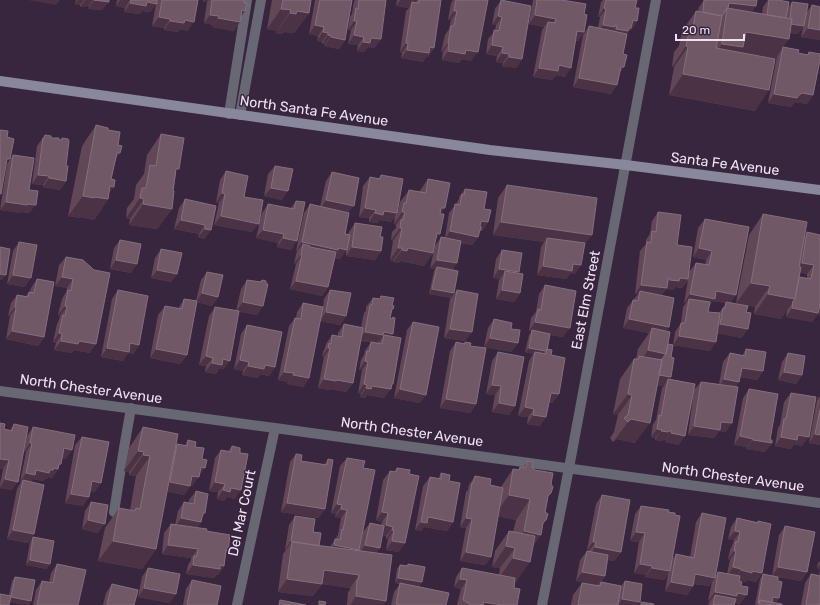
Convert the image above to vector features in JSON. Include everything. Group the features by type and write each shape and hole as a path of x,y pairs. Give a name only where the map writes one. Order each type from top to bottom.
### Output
{"main road":[{"name":"North Santa Fe Avenue","path":"0,81 490,150 626,165"},
{"name":"Santa Fe Avenue","path":"626,165 820,190"}],"street":[{"path":"229,114 248,0"},
{"path":"240,115 261,0"},
{"name":"East Elm Street","path":"542,605 656,0"},
{"name":"North Chester Avenue","path":"0,391 820,503"},
{"path":"114,512 131,408"},
{"name":"Del Mar Court","path":"237,605 275,428"}],"building":[{"path":"94,0 109,0 109,2"},
{"path":"131,0 157,0 157,4 147,2 146,6 130,3"},
{"path":"162,0 198,0 194,22 185,20 184,23 170,21 170,19 159,17"},
{"path":"212,0 244,0 244,3 247,3 245,11 242,10 240,22 210,15"},
{"path":"283,0 311,0 309,13 297,11 296,14 290,13 291,10 281,9"},
{"path":"320,0 352,0 345,40 331,37 328,33 323,32 324,27 315,25"},
{"path":"359,0 386,0 381,39 371,38 370,43 363,42 364,37 354,35 357,21 354,21"},
{"path":"419,0 441,0 434,48 430,47 429,53 407,50 408,44 406,43 412,2 419,3"},
{"path":"456,0 488,0 478,52 466,50 465,54 448,51 451,26 454,26 457,11 454,11"},
{"path":"501,0 531,6 522,59 509,57 509,54 502,53 503,47 492,45 494,30 499,31 502,17 498,16"},
{"path":"537,0 562,0 586,4 584,14 587,15 584,32 577,31 571,68 559,65 558,71 539,68 548,22 555,23 556,19 535,15"},
{"path":"606,0 637,0 635,8 639,8 637,21 633,20 631,28 629,28 628,31 616,29 617,26 615,25 615,27 603,25"},
{"path":"704,0 757,0 756,6 729,3 728,8 722,16 703,12"},
{"path":"769,0 789,2 786,18 767,15"},
{"path":"792,2 808,4 804,26 791,24 792,19 790,18"},
{"path":"812,5 820,7 820,30 808,28"},
{"path":"727,8 792,19 789,39 746,32 743,47 722,44"},
{"path":"696,11 722,16 716,48 775,59 769,90 683,74 688,47 686,46 689,32 692,33"},
{"path":"589,26 627,34 623,54 627,55 624,67 621,67 617,85 579,78"},
{"path":"783,47 799,50 798,53 808,55 809,52 820,54 813,95 802,93 797,98 774,94"},
{"path":"96,125 108,128 108,130 120,132 118,145 122,146 120,153 117,153 111,179 115,180 114,187 110,186 108,199 83,196"},
{"path":"0,130 8,131 7,137 14,139 10,159 7,159 1,194 0,194"},
{"path":"161,134 184,138 179,169 176,169 172,209 143,204 144,199 140,198 142,188 146,188 150,165 156,166"},
{"path":"45,135 51,136 51,138 59,138 59,140 62,140 62,138 68,139 69,141 66,181 49,178 49,176 38,175 43,138"},
{"path":"13,155 34,158 29,190 38,191 36,205 6,202"},
{"path":"275,166 293,169 288,191 271,188"},
{"path":"226,171 248,176 244,197 263,200 259,224 221,216 225,194 222,193"},
{"path":"332,172 359,178 354,206 326,200"},
{"path":"381,175 403,179 397,213 384,211 383,215 375,213 376,210 365,208 370,177 380,179"},
{"path":"428,179 450,183 445,208 441,208 440,214 444,214 440,234 437,233 433,253 408,248 407,251 402,250 402,248 398,248 402,228 400,228 401,220 403,220 405,212 402,212 404,203 406,203 409,190 426,193"},
{"path":"507,185 597,198 592,235 501,222"},
{"path":"465,189 487,192 484,209 491,210 488,222 481,221 481,230 478,237 450,231 455,204 460,205 462,194 464,195"},
{"path":"185,199 216,206 211,230 205,229 205,225 181,220"},
{"path":"296,201 305,202 297,241 283,238 284,234 263,230 268,204 294,209"},
{"path":"310,204 349,213 345,234 350,235 347,250 339,248 338,250 302,242"},
{"path":"658,212 681,215 677,245 692,247 688,279 680,278 679,281 670,280 670,278 668,278 667,288 641,285 647,242 651,243 652,231 656,232"},
{"path":"763,214 807,222 795,299 768,294 770,286 751,283"},
{"path":"705,219 749,227 736,295 716,291 715,299 690,294 696,263 709,265 712,251 699,248"},
{"path":"355,223 382,227 380,237 383,237 381,251 352,247"},
{"path":"807,232 820,235 820,305 818,313 792,308 799,277 811,279 814,265 802,263"},
{"path":"441,237 461,241 457,263 437,260"},
{"path":"547,238 585,243 581,265 573,264 572,271 543,266"},
{"path":"120,240 141,244 137,264 116,260"},
{"path":"19,242 37,245 31,278 13,275"},
{"path":"303,244 310,247 336,252 328,287 296,281"},
{"path":"0,247 10,249 6,275 0,274"},
{"path":"161,249 182,253 177,274 157,270"},
{"path":"502,250 522,253 519,272 499,269"},
{"path":"66,257 83,260 94,270 110,273 96,344 79,341 78,344 61,341 62,334 59,333 63,315 65,316 67,307 65,306 68,290 71,291 73,279 62,277"},
{"path":"437,267 458,271 454,293 432,289"},
{"path":"505,271 523,274 520,293 502,290"},
{"path":"207,272 223,275 218,297 202,293"},
{"path":"37,279 54,282 44,337 12,331 17,295 28,297 29,292 34,293"},
{"path":"247,280 261,282 262,280 266,281 266,284 268,284 263,306 243,302"},
{"path":"545,285 576,291 570,328 535,322 538,309 541,310"},
{"path":"118,290 148,296 139,345 130,343 129,352 107,348"},
{"path":"330,290 351,293 346,316 326,312"},
{"path":"457,290 478,294 472,332 450,329"},
{"path":"640,291 674,298 669,327 629,319 633,300 638,301"},
{"path":"381,296 394,298 392,305 394,306 390,318 395,318 393,334 384,332 383,335 365,332 370,305 372,305 373,298 380,299"},
{"path":"184,299 197,301 187,355 156,349 165,306 182,309"},
{"path":"689,299 710,302 708,312 720,313 716,342 679,336 681,323 685,323"},
{"path":"726,302 748,306 746,312 751,313 748,329 720,324 723,308 725,308"},
{"path":"303,303 323,307 309,378 293,375 294,373 284,372 295,318 301,319"},
{"path":"215,307 239,311 230,361 223,359 222,365 212,363 213,358 206,356"},
{"path":"494,319 512,323 511,329 520,330 518,343 490,338"},
{"path":"413,322 439,327 426,395 400,389"},
{"path":"344,324 363,328 353,383 324,379 330,348 328,348 329,343 331,344 332,335 342,337"},
{"path":"247,325 282,332 275,367 265,365 264,369 248,366 249,362 240,360"},
{"path":"652,328 670,332 666,354 648,350"},
{"path":"532,330 550,334 547,350 545,351 529,348"},
{"path":"384,335 401,338 393,384 391,389 372,386 371,389 366,388 367,385 364,384 368,362 365,361 367,351 369,352 371,342 382,344"},
{"path":"456,342 465,344 465,342 471,343 470,346 486,348 476,404 446,399"},
{"path":"668,344 673,345 671,357 674,358 671,377 659,375 661,360 666,354"},
{"path":"547,349 552,350 551,355 565,358 559,394 551,393 546,417 533,415 534,409 525,407 535,352 546,354"},
{"path":"746,349 766,352 763,371 742,368 739,382 724,379 730,353 745,356"},
{"path":"498,352 524,357 515,406 499,403 501,386 492,385"},
{"path":"788,353 805,356 802,375 784,372"},
{"path":"639,356 662,360 650,423 631,419 628,422 624,418 628,415 632,395 628,394 634,359 639,359"},
{"path":"668,379 695,384 685,436 671,433 672,431 668,432 657,429"},
{"path":"701,382 738,387 732,423 721,422 720,430 694,426"},
{"path":"749,389 778,394 770,440 772,440 772,443 740,436"},
{"path":"791,393 816,397 809,437 798,435 797,440 781,437"},
{"path":"820,410 820,435 815,434"},
{"path":"0,423 5,424 4,429 12,431 14,424 28,427 18,482 5,479 9,460 0,459"},
{"path":"33,427 75,435 72,450 64,448 61,464 59,464 58,469 54,468 53,470 50,470 49,473 36,470 35,475 26,473 32,443 30,443"},
{"path":"143,427 178,434 156,549 113,541 119,508 135,511 136,508 140,509 150,456 143,455 144,452 138,451"},
{"path":"82,437 109,442 101,483 92,481 89,497 71,494"},
{"path":"188,440 196,442 195,447 204,448 202,459 207,460 205,468 201,467 199,477 192,476 190,486 170,482 177,444 187,446"},
{"path":"232,446 240,448 240,453 248,454 241,490 231,488 230,492 223,490 225,484 215,482 221,450 231,452"},
{"path":"296,454 302,455 301,461 327,465 328,459 333,460 325,509 287,503"},
{"path":"347,458 365,461 363,468 375,470 359,550 334,545 335,539 340,540 347,510 341,509 342,505 337,504"},
{"path":"527,461 533,462 532,467 535,470 553,473 551,484 553,487 548,496 545,512 548,514 543,523 541,535 524,531 530,499 509,495 513,469 519,470 520,467 526,467"},
{"path":"397,468 410,470 409,474 419,476 405,543 392,541 394,530 392,530 393,527 386,525 388,513 382,512 390,471 396,472"},
{"path":"441,473 450,475 449,481 460,483 453,522 428,517 427,523 421,522 430,477 441,479"},
{"path":"475,476 491,479 490,485 503,488 491,557 466,552 472,519 466,518 472,483"},
{"path":"23,480 44,485 34,534 13,530"},
{"path":"196,491 208,494 205,513 203,513 201,522 181,518 184,502 194,504"},
{"path":"602,495 630,500 621,552 595,547 596,542 593,542"},
{"path":"91,502 108,505 105,524 88,520"},
{"path":"641,506 669,510 668,512 675,513 675,515 680,516 670,571 640,564 645,533 636,532"},
{"path":"702,513 726,518 715,578 695,574 693,586 671,582 676,554 694,558"},
{"path":"295,516 315,519 313,532 321,533 319,546 291,541"},
{"path":"737,518 758,523 758,521 771,524 762,573 752,571 752,573 733,567 736,541 738,542 740,532 735,531"},
{"path":"370,523 384,526 380,548 365,545"},
{"path":"171,524 207,529 206,531 230,535 224,566 220,565 220,569 193,565 194,556 197,556 198,549 168,545"},
{"path":"785,526 815,532 807,572 778,567"},
{"path":"509,531 535,536 530,562 513,558 515,548 506,546"},
{"path":"33,537 54,541 50,564 30,560"},
{"path":"292,542 392,555 386,601 356,596 357,580 359,575 324,570 322,584 287,579"},
{"path":"587,551 608,555 605,576 582,572"},
{"path":"57,564 86,570 78,605 37,605 42,581 53,583"},
{"path":"408,564 425,567 422,582 398,578 400,565 408,566"},
{"path":"148,568 180,574 176,594 144,588"},
{"path":"462,568 515,578 514,588 520,589 517,605 502,605 484,602 483,605 470,605 463,600 467,580 460,579"},
{"path":"718,572 740,576 739,581 742,582 741,586 748,587 747,595 737,593 737,596 715,592"},
{"path":"763,574 778,577 778,581 782,582 779,598 773,597 772,603 760,600 758,603"},
{"path":"811,574 820,576 820,605 806,605"},
{"path":"15,577 35,580 31,601 11,597"},
{"path":"192,580 221,586 217,605 187,605"},
{"path":"625,581 642,584 640,602 622,599"},
{"path":"601,582 621,586 618,605 578,605 582,583 600,586"},
{"path":"400,583 449,593 446,605 396,604"},
{"path":"112,584 138,590 134,605 107,605"},
{"path":"0,594 11,596 9,605 0,605"},
{"path":"715,595 736,599 734,605 713,605"},
{"path":"280,600 306,605 279,605"},
{"path":"760,600 782,604 782,605 759,605"},
{"path":"319,601 326,602 325,605 319,605"},
{"path":"641,602 654,604 654,605 641,605"}]}
